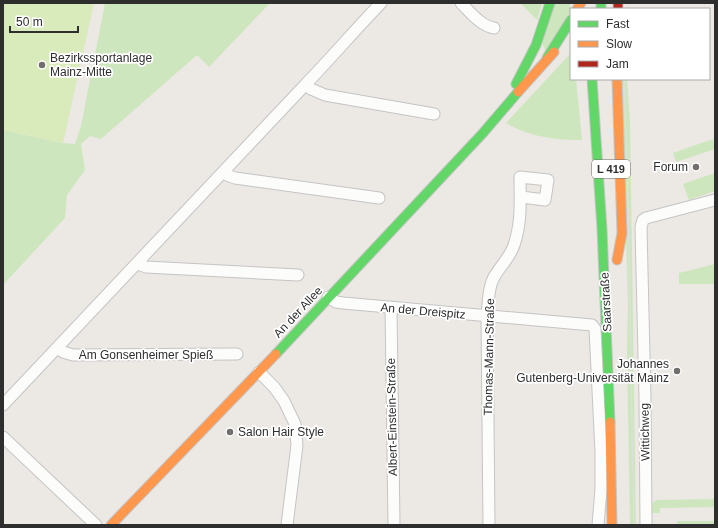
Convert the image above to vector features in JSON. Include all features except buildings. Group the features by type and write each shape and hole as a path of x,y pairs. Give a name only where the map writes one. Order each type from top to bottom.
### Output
{"main road":[{"path":"499,112 534,50 543,29 550,3"},
{"path":"552,52 570,22"},
{"path":"499,112 570,34"},
{"name":"Saarstraße","path":"592,80 602,229 610,393 612,525"},
{"name":"Saarstraße","path":"611,166 617,264 622,233 622,180 617,80"},
{"name":"L 419","path":"583,84 586,100 594,115"},
{"name":"An der Allee","path":"111,525 259,372 483,132 499,112"}],"street":[{"name":"Am Gonsenheimer Spieß","path":"3,405 138,264 194,201 381,3"},
{"path":"461,3 483,24 494,28"},
{"path":"306,84 311,89 326,95 434,114"},
{"path":"223,172 234,178 379,198"},
{"name":"Thomas-Mann-Straße","path":"489,525 487,316 492,280 514,245 521,209 521,197"},
{"name":"Wittichweg","path":"646,525 641,227 643,220 646,218 715,200"},
{"path":"138,264 146,267 298,275"},
{"name":"An der Dreispitz","path":"328,297 336,302 342,303 592,325"},
{"name":"Albert-Einstein-Straße","path":"391,308 394,525"},
{"name":"Saarstraße","path":"592,325 595,329 600,415 601,489 598,525"},
{"name":"Am Gonsenheimer Spieß","path":"58,348 63,352 73,355 237,354"},
{"path":"259,372 274,386 284,401 295,424 297,446 287,525"},
{"path":"3,437 96,525"}],"green space":[{"name":"Bezirkssportanlage Mainz-Mitte","path":"3,3 94,3 63,143 3,130"},
{"path":"105,3 270,3 209,67 197,55 101,139 90,136 81,144 85,170 67,195 65,218 3,285 3,130 63,143 75,144 81,126"},
{"path":"542,3 537,20 521,4"},
{"path":"554,3 570,3 570,16 546,53 542,42"},
{"path":"570,54 570,80 576,80 582,140 533,135 506,123"},
{"path":"621,80 627,80 630,121 636,525 630,525 627,351 628,304"},
{"path":"713,139 715,149 676,162 673,153"},
{"path":"715,173 715,191 689,200 683,184"},
{"path":"715,264 715,284 679,284 679,273"},
{"path":"715,499 715,507 660,508 660,513 652,513 652,503 657,500"},
{"path":"677,521 715,521 715,525 677,525"}],"tram line":[{"path":"628,8 629,3"},
{"path":"624,80 627,158 634,525"}],"traffic: fast":[{"path":"516,84 536,45 550,3"},
{"path":"601,3 601,8"},
{"path":"547,58 570,22"},
{"path":"592,80 602,229 610,422"},
{"path":"276,354 483,133 518,92"}],"traffic: slow":[{"path":"578,8 581,3"},
{"path":"518,92 554,52"},
{"path":"617,80 622,233 617,260"},
{"path":"111,525 276,354"},
{"path":"610,422 612,525"}],"traffic: jam":[{"path":"618,3 618,8"}],"place":[{"name":"Bezirkssportanlage Mainz-Mitte","path":"42,65"},
{"name":"Forum","path":"696,167"},
{"name":"Johannes Gutenberg-Universität Mainz","path":"677,371"},
{"name":"Salon Hair Style","path":"230,432"}]}
